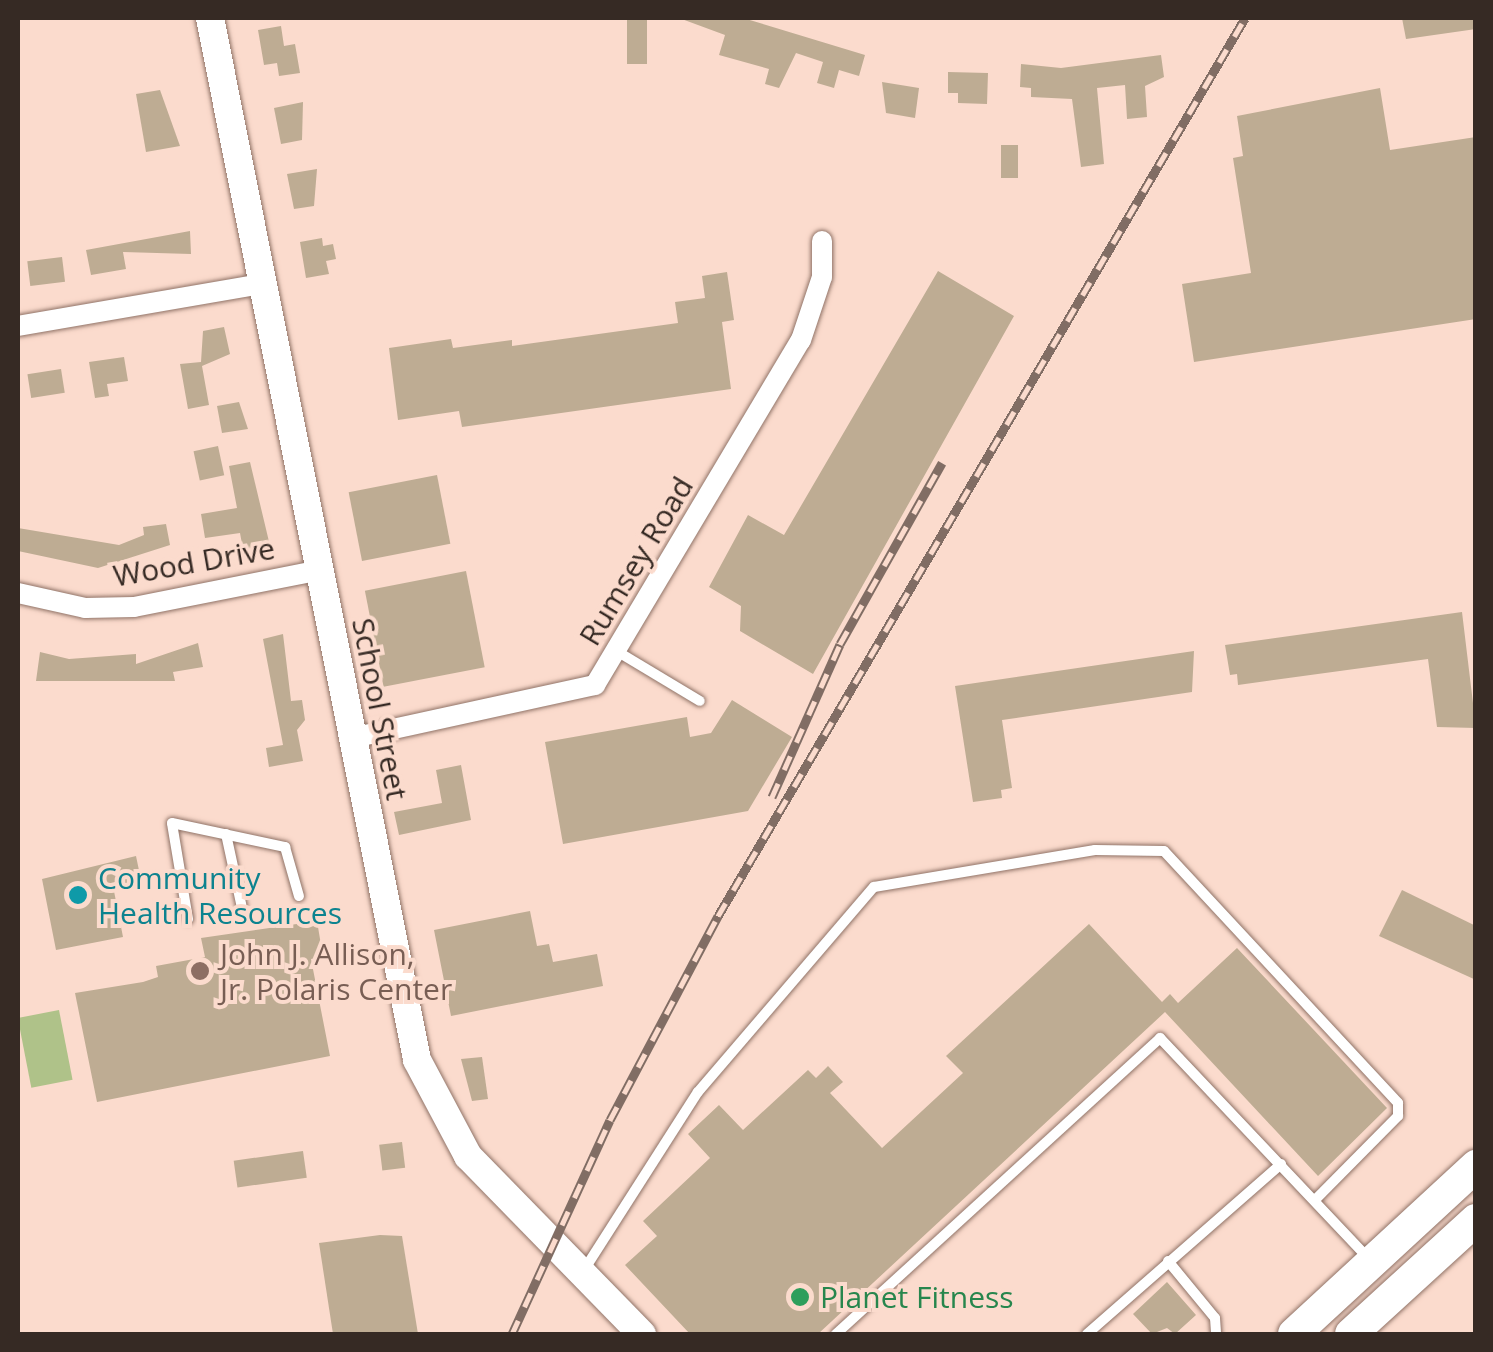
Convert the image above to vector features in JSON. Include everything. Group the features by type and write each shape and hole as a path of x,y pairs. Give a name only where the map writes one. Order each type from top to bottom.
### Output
{"highway":[{"path":"1294,1334 1476,1166"},
{"path":"1352,1334 1476,1220"},
{"path":"1372,1262 1399,1291"}],"main road":[{"name":"School Street","path":"210,18 352,738 426,1084 468,1156 642,1334"}],"street":[{"name":"Rumsey Road","path":"352,738 595,685 620,653 801,340 822,277 822,241"},
{"path":"18,326 262,284"},
{"name":"Wood Drive","path":"18,594 85,608 134,606 321,570"}],"lane":[{"path":"620,653 700,701"},
{"path":"188,919 172,823 285,847 299,896"},
{"path":"226,834 242,908"},
{"path":"581,1275 698,1092 874,888 1095,850 1164,851 1398,1103 1398,1116 1315,1200"},
{"path":"836,1334 1160,1038 1372,1262"},
{"path":"1087,1334 1281,1164"},
{"path":"1168,1262 1216,1318 1216,1334"}],"green space":[{"path":"59,1010 73,1080 31,1088 18,1018"}],"building":[{"path":"627,18 647,18 647,64 627,64"},
{"path":"679,18 743,18 865,55 859,76 839,70 834,88 817,83 823,62 796,53 779,88 765,84 769,69 719,55 725,35"},
{"path":"1402,18 1476,18 1476,29 1406,39"},
{"path":"281,26 284,46 295,44 300,73 279,76 277,63 264,65 258,30"},
{"path":"1161,55 1164,77 1145,86 1147,117 1127,119 1125,85 1097,88 1104,164 1081,167 1072,99 1031,97 1031,88 1020,87 1021,64 1061,68"},
{"path":"948,72 988,73 987,104 958,103 958,93 948,93"},
{"path":"882,82 919,88 915,118 886,113"},
{"path":"1380,88 1390,150 1476,137 1476,319 1194,362 1182,284 1251,273 1233,158 1243,156 1237,116"},
{"path":"160,90 180,146 146,152 136,94"},
{"path":"303,102 302,140 281,144 274,108"},
{"path":"1001,145 1018,145 1018,178 1001,178"},
{"path":"317,169 314,206 294,209 287,174"},
{"path":"190,231 191,254 123,252 126,269 91,275 86,250"},
{"path":"322,238 323,246 333,244 336,259 326,261 329,274 306,278 300,242"},
{"path":"62,257 65,282 30,286 27,261"},
{"path":"938,271 1014,316 813,674 740,631 741,606 709,587 748,515 784,535"},
{"path":"727,272 734,320 722,322 731,389 462,427 459,411 398,420 389,348 451,339 453,348 512,340 512,346 678,323 675,302 705,298 702,276"},
{"path":"224,327 230,354 202,366 209,405 188,409 180,364 201,362 203,331"},
{"path":"124,357 128,381 107,384 109,396 95,398 89,362"},
{"path":"61,369 65,393 31,398 27,374"},
{"path":"239,402 248,429 222,433 217,406"},
{"path":"218,446 224,475 200,481 194,451"},
{"path":"250,462 271,550 244,555 240,533 205,538 201,514 237,508 229,466"},
{"path":"437,475 450,544 362,561 349,492"},
{"path":"166,524 170,545 98,568 18,551 18,528 119,545 144,535 143,527"},
{"path":"466,571 485,667 384,687 365,591"},
{"path":"1462,612 1476,728 1437,727 1428,659 1238,685 1237,674 1230,675 1225,645"},
{"path":"283,634 291,701 302,700 305,720 297,730 303,761 269,767 266,748 283,745 263,639"},
{"path":"198,643 203,667 173,672 175,681 36,681 40,652 69,659 136,654 136,664"},
{"path":"1194,651 1192,692 1002,720 1012,788 1001,790 1002,798 973,802 955,686"},
{"path":"732,700 792,737 748,811 563,844 545,742 687,717 690,737 711,733"},
{"path":"461,765 471,820 399,835 394,812 442,803 436,770"},
{"name":"Community Health Resources","path":"136,856 141,880 113,886 123,937 56,950 42,879"},
{"path":"1402,890 1476,926 1476,980 1379,936"},
{"path":"530,911 537,946 549,944 553,962 597,954 603,986 451,1016 434,930"},
{"path":"317,921 323,957 311,959 330,1056 97,1102 75,993 143,982 158,977 156,966 205,957 201,938"},
{"path":"1089,924 1162,1002 1170,994 1178,1003 1237,948 1387,1108 1318,1176 1165,1012 818,1334 690,1334 625,1265 657,1236 643,1221 710,1158 688,1134 719,1105 743,1130 808,1070 816,1078 828,1066 843,1082 830,1093 882,1148 963,1073 946,1056"},
{"path":"482,1057 488,1099 472,1101 461,1059"},
{"path":"402,1142 405,1168 382,1171 379,1145"},
{"path":"303,1151 307,1178 237,1187 234,1161"},
{"path":"402,1236 418,1334 333,1334 319,1243"},
{"path":"1167,1282 1196,1315 1175,1334 1167,1328 1152,1334 1133,1314"}],"railway":[{"path":"512,1334 610,1120 718,916 1245,18"},
{"path":"772,797 840,644 942,463"}],"place":[{"name":"Community Health Resources","path":"78,895"},
{"name":"John J. Allison, Jr. Polaris Center","path":"200,971"},
{"name":"Planet Fitness","path":"800,1297"}]}
